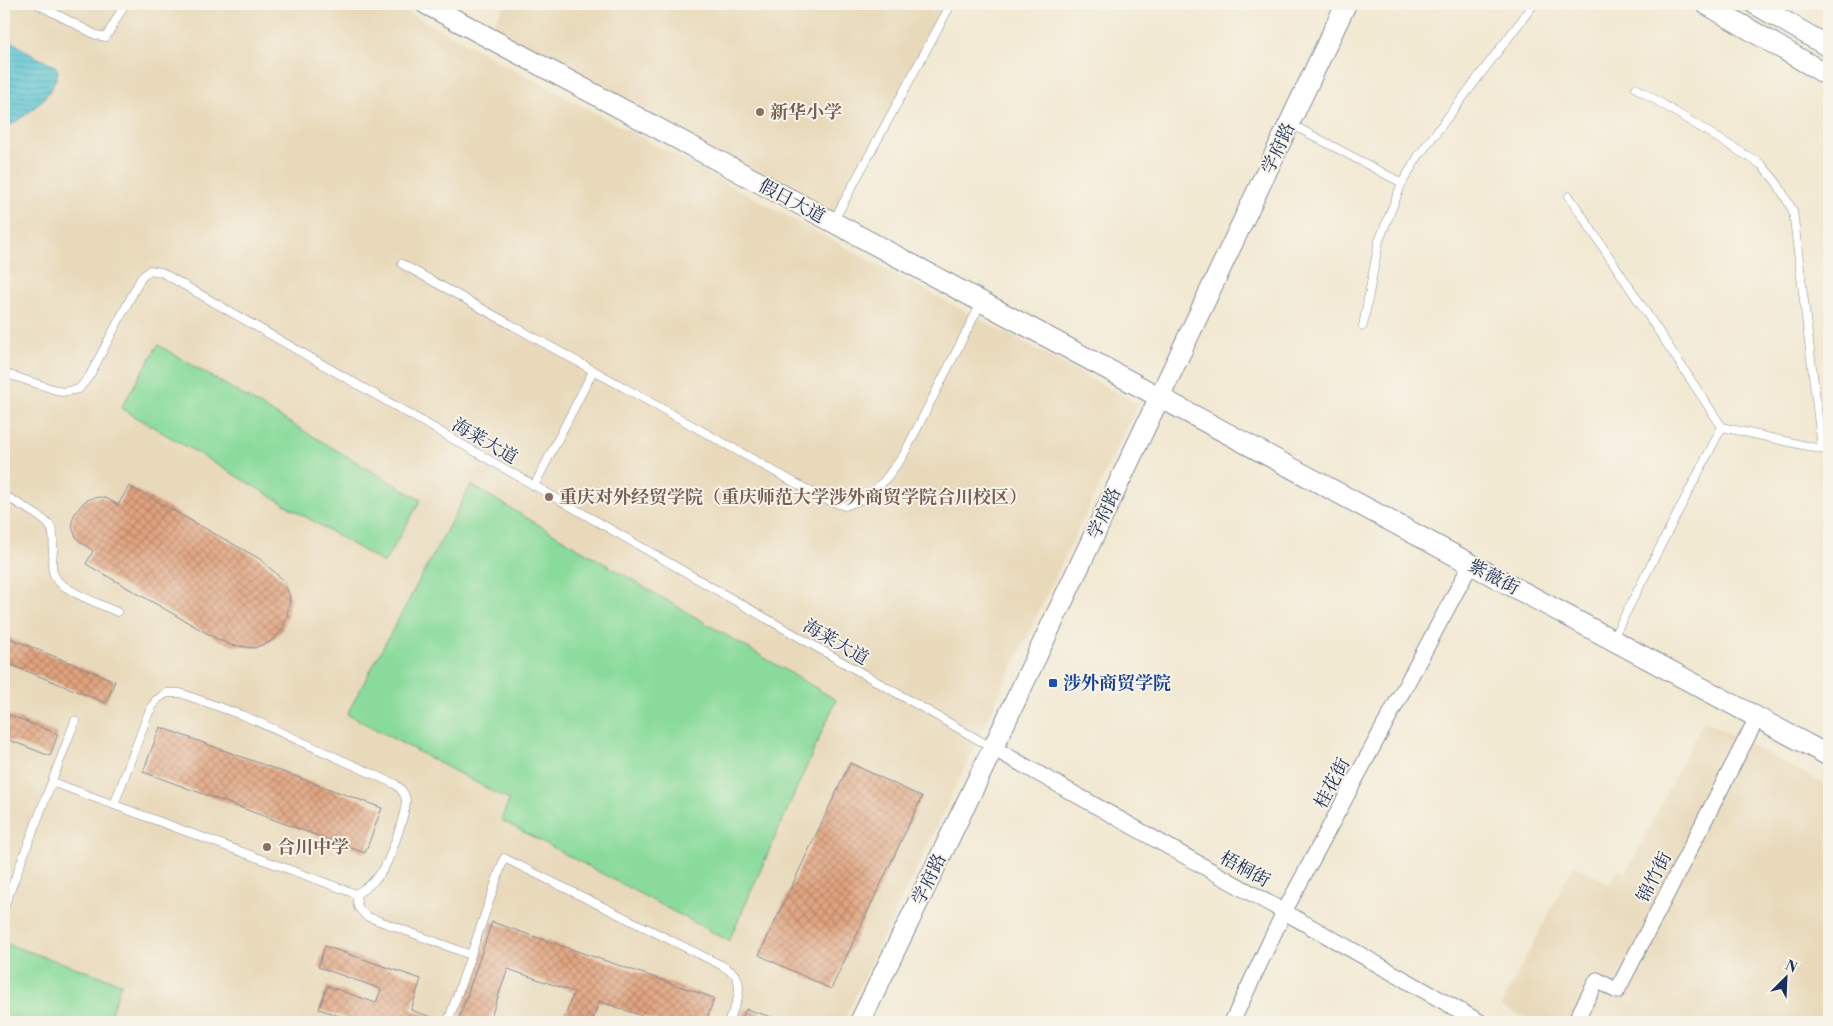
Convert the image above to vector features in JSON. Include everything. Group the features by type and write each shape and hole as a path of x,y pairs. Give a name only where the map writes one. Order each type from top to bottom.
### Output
{"street":[{"name":"假日大道","path":"426,4 1159,398"},
{"name":"学府路","path":"860,1022 993,748 1346,4"},
{"path":"1706,4 1829,76"},
{"path":"1755,4 1829,47"},
{"name":"紫薇街","path":"1159,398 1829,756"},
{"name":"桂花街","path":"1232,1022 1284,912 1471,564"},
{"name":"锦竹街","path":"1575,1022 1597,980 1617,990 1757,718"},
{"name":"梧桐街","path":"993,748 1480,1022"}],"lane":[{"path":"37,4 96,35 106,37 125,4"},
{"path":"832,222 951,4"},
{"path":"1363,326 1379,241 1402,183 1419,155 1534,4"},
{"path":"1569,196 1722,427 1826,450 1792,211 1777,183 1762,165 1636,88"},
{"path":"1290,123 1402,183"},
{"path":"402,264 824,499 845,506 866,498 884,481 903,456 981,302"},
{"name":"海莱大道","path":"4,373 62,392 79,389 90,375 141,278 150,270 161,272 993,748"},
{"path":"534,486 594,370"},
{"path":"1612,640 1722,427"},
{"path":"4,495 48,523 53,531 52,567 58,582 117,612"},
{"path":"114,805 148,714 156,700 167,693 180,693 247,717 395,784 402,790 406,798 405,812 384,870 372,884 356,894"},
{"path":"4,907 75,721"},
{"path":"52,782 356,894"},
{"path":"448,1022 504,858 723,966 735,975 738,986 738,1000 728,1022"},
{"path":"356,894 358,907 366,916 471,955"}],"shaded area":[{"name":"重庆对外经贸学院（重庆师范大学涉外商贸学院合川校区）","path":"4,4 392,4 1138,404 843,1022 4,1022"},
{"name":"新华小学","path":"505,4 951,4 833,222 487,37"},
{"path":"1704,720 1829,787 1829,1022 1534,1022 1501,1006 1574,865 1610,884 1618,869 1626,873"}],"green space":[{"path":"158,345 421,500 384,563 121,408"},
{"path":"471,485 836,700 729,941 501,820 509,800 347,714"},
{"path":"4,943 121,983 108,1022 22,1022 4,1016"}],"water":[{"path":"4,36 32,55 55,66 58,71 55,81 44,98 29,112 4,130"}],"building":[{"path":"129,486 260,559 284,581 290,597 287,617 282,630 270,642 254,648 231,645 217,639 86,564 93,551 76,537 72,521 75,513 84,502 92,498 101,497 118,505"},
{"path":"4,636 115,681 106,703 4,662"},
{"path":"4,713 58,734 50,756 4,738"},
{"path":"160,727 382,808 365,853 143,772"},
{"path":"850,763 922,797 831,989 759,955"},
{"path":"492,922 714,998 706,1022 659,1022 599,1001 592,1022 563,1022 574,992 508,969 489,1022 458,1022"},
{"path":"325,946 421,979 411,1010 440,1020 439,1022 357,1022 319,1009 327,986 376,1003 381,989 318,967"},
{"path":"746,1009 787,1022 741,1022"}],"place":[{"name":"新华小学","path":"760,112"},
{"name":"重庆对外经贸学院（重庆师范大学涉外商贸学院合川校区）","path":"549,497"},
{"name":"涉外商贸学院","path":"1053,683"},
{"name":"合川中学","path":"267,847"}]}
